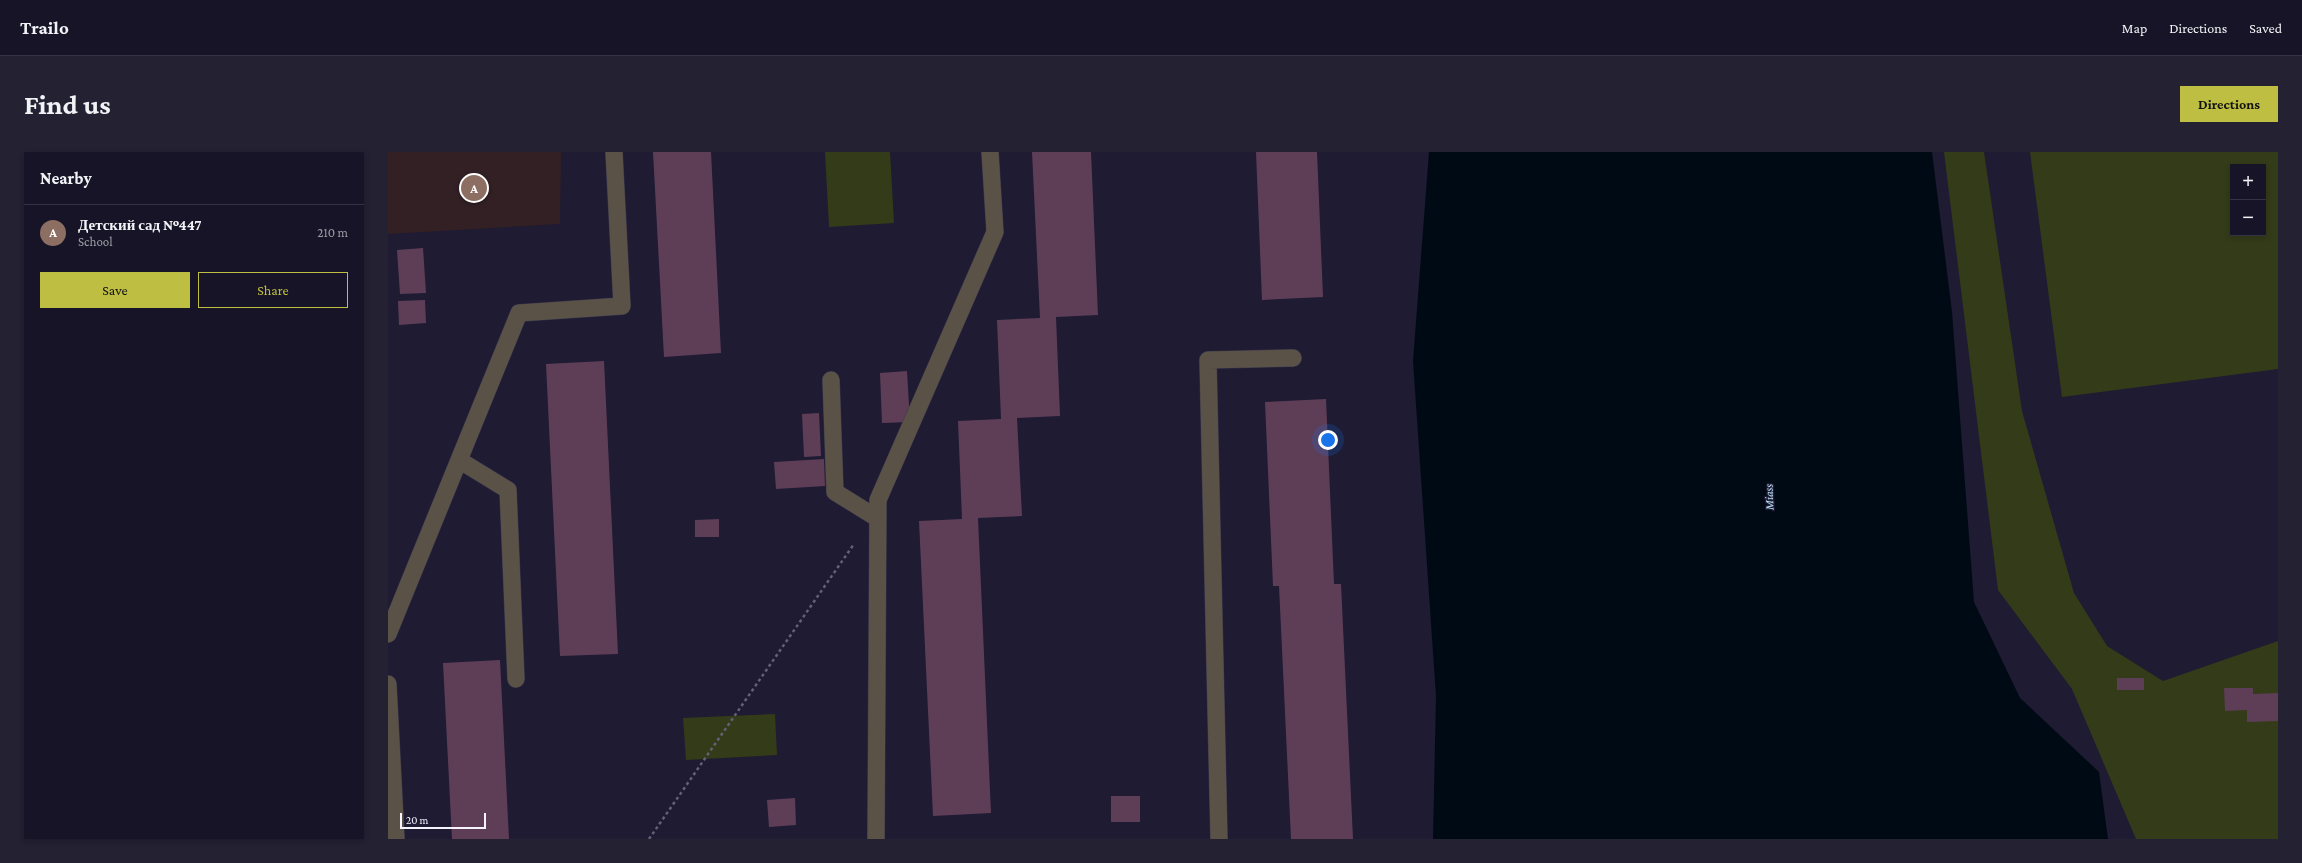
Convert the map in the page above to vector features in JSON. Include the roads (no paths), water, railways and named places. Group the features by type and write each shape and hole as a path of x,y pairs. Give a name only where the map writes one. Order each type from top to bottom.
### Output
{"lane":[{"path":"388,634 518,313 622,306 614,152"},
{"path":"869,839 876,839 875,517 878,500 995,232 990,152"},
{"path":"1219,839 1208,360 1293,358"},
{"path":"831,380 835,492 875,517"},
{"path":"459,460 508,490 516,680"},
{"path":"388,684 396,839"}],"water":[{"name":"Miass","path":"1429,152 1932,152 1952,312 1974,602 2020,698 2099,772 2108,839 1433,839 1436,696 1413,361"}],"place":[{"name":"Детский сад №447","path":"474,188"}]}
